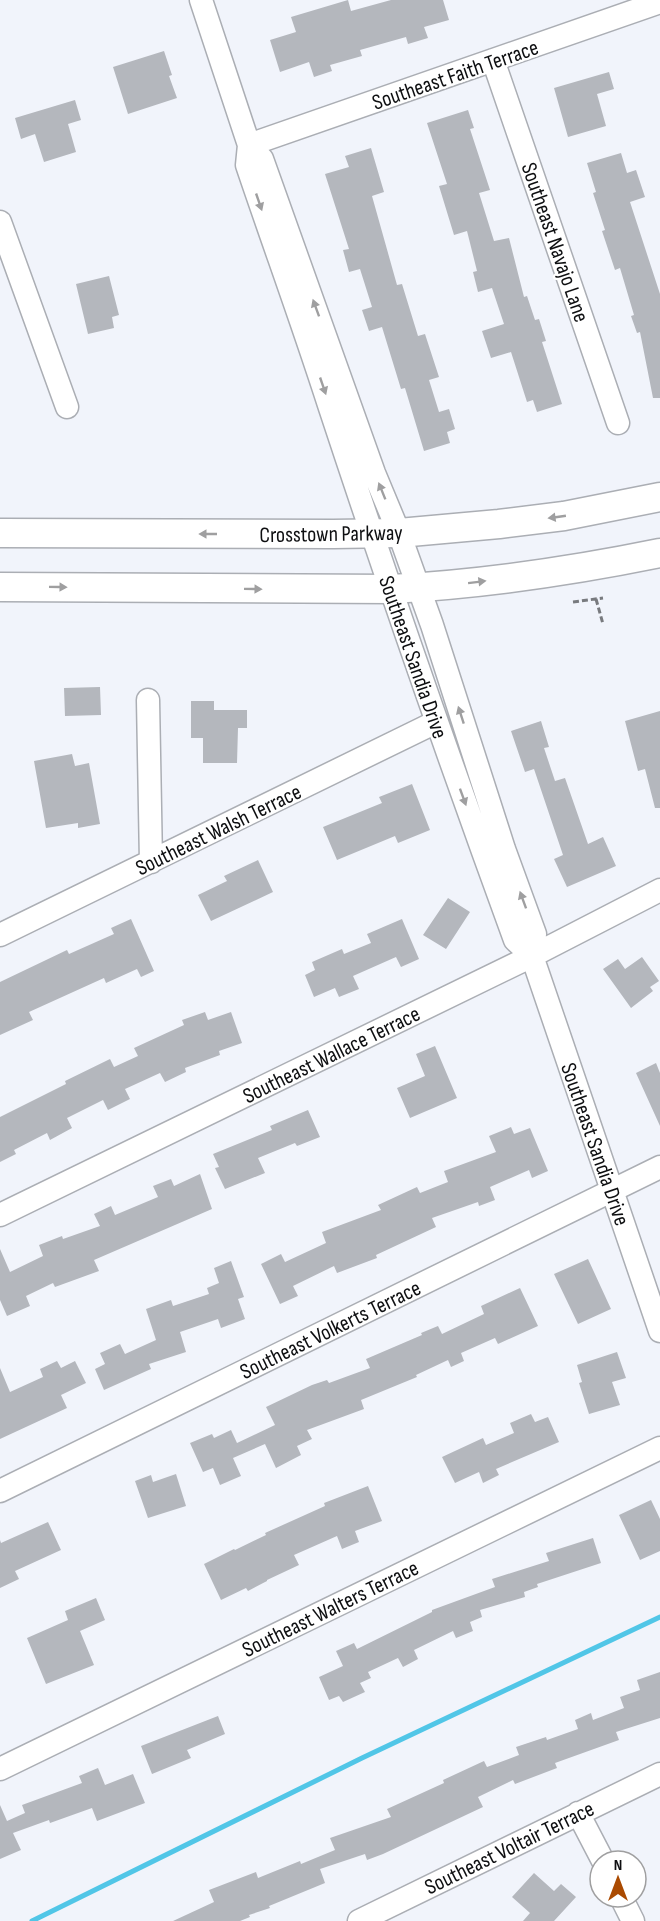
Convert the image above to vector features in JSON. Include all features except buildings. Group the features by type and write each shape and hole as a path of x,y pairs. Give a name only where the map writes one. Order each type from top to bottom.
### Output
{"main road":[{"name":"Crosstown Parkway","path":"0,533 385,533 500,524 554,517 660,497"},
{"path":"0,587 405,588 555,572 660,553"}],"street":[{"name":"Southeast Sandia Drive","path":"201,0 249,145 262,159 374,473 385,533 535,934 532,956 660,1332"},
{"name":"Southeast Faith Terrace","path":"249,145 660,2"},
{"name":"Southeast Navajo Lane","path":"493,60 618,423"},
{"path":"1,231 67,407"},
{"name":"Southeast Sandia Drive","path":"405,588 436,722 515,940 532,956"},
{"path":"148,700 151,862"},
{"name":"Southeast Walsh Terrace","path":"0,935 436,722"},
{"name":"Southeast Wallace Terrace","path":"0,1215 532,956 660,890"},
{"name":"Southeast Volkerts Terrace","path":"0,1491 660,1167"},
{"name":"Southeast Walters Terrace","path":"0,1769 660,1448"},
{"name":"Southeast Voltair Terrace","path":"359,1921 660,1774"},
{"path":"578,1813 597,1849"}],"path":[{"path":"573,602 603,598"},
{"path":"596,599 603,624"}],"waterway":[{"path":"32,1921 362,1758 660,1617"}]}
